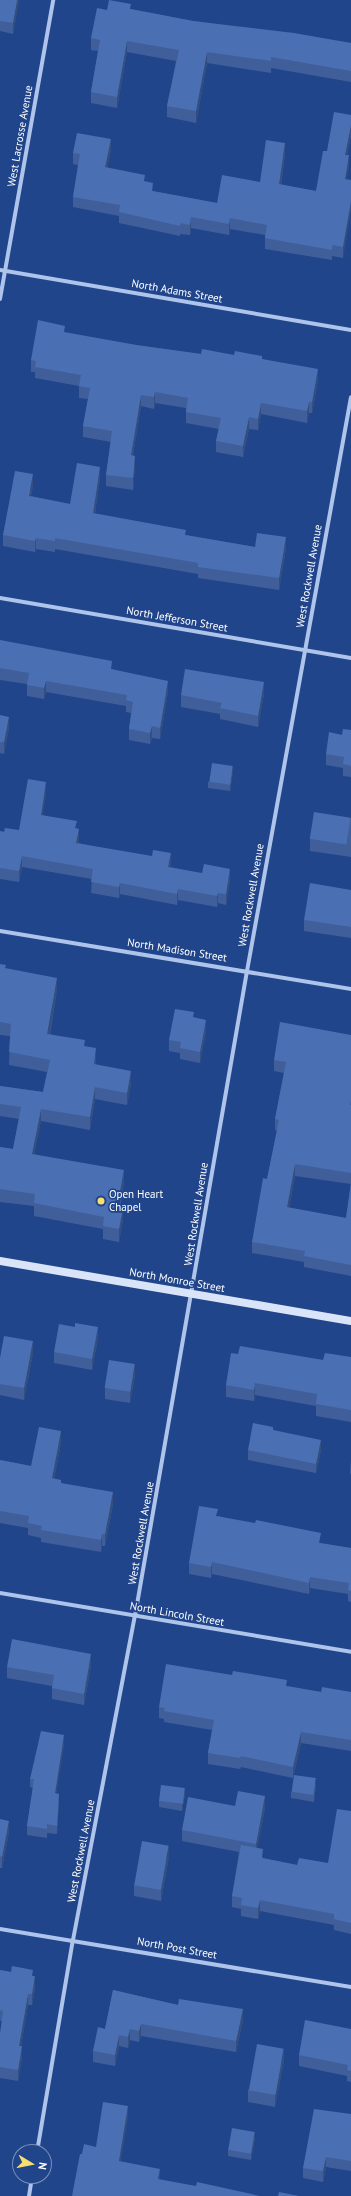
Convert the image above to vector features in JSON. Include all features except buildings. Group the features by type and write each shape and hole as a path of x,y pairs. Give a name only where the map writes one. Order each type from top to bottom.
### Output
{"main road":[{"name":"North Monroe Street","path":"0,1261 351,1321"}],"street":[{"name":"West Lacrosse Avenue","path":"0,299 2,271 53,0"},
{"name":"North Adams Street","path":"2,271 351,330"},
{"name":"West Rockwell Avenue","path":"38,2144 73,1940 135,1616 247,971 351,397"},
{"name":"North Jefferson Street","path":"0,598 351,658"},
{"name":"North Madison Street","path":"0,931 351,989"},
{"name":"North Lincoln Street","path":"0,1593 351,1652"},
{"name":"North Post Street","path":"0,1929 351,1987"},
{"path":"29,2196 31,2184"}],"place":[{"name":"Open Heart Chapel","path":"101,1201"}]}
